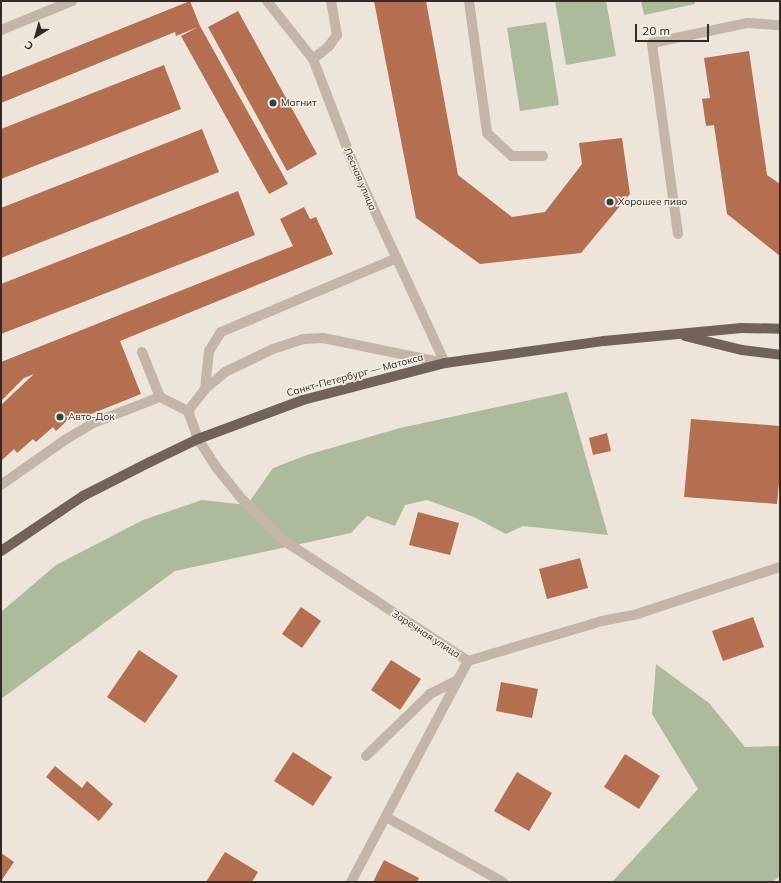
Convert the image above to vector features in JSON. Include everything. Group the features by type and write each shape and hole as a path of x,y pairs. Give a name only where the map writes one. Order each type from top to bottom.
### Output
{"main road":[{"name":"Санкт-Петербург — Матокса","path":"1,551 83,496 198,439 303,400 445,362 604,341 741,328 780,329"},
{"name":"Санкт-Петербург — Матокса","path":"677,334 742,350 780,356"}],"street":[{"path":"1,30 72,1"},
{"name":"Лесная улица","path":"267,1 313,59 354,166 395,259 445,362"},
{"path":"313,59 329,46 337,35 332,1"},
{"path":"469,1 487,133 512,156 543,156"},
{"path":"678,234 652,43 748,23 780,24"},
{"path":"206,389 209,351 221,332 395,259"},
{"path":"142,352 160,397 188,411 206,389 225,372 273,349 303,339 323,338 445,362"},
{"path":"1,485 65,440 93,423 160,397"},
{"name":"Заречная улица","path":"188,411 198,439 216,468 235,491 283,540 468,661 602,621 637,614 780,567"},
{"path":"351,882 468,661"},
{"path":"366,756 430,694 457,680"},
{"path":"386,817 503,882"}],"green space":[{"path":"555,1 606,1 616,56 566,65"},
{"path":"641,1 695,1 695,4 644,15"},
{"path":"546,22 559,105 520,111 507,28"},
{"path":"567,392 608,535 523,526 506,534 474,517 427,500 405,505 395,526 367,516 351,533 175,571 1,699 1,612 56,565 143,520 202,500 247,505 273,468 307,455 400,428"},
{"path":"656,664 709,703 745,747 780,746 780,876 772,882 612,882 698,789 652,714"}],"building":[{"path":"190,1 200,26 288,184 269,194 181,36 198,27 176,36 175,32 1,103 1,77"},
{"path":"374,1 426,1 458,175 512,217 545,212 582,164 579,143 622,138 630,194 581,253 480,264 416,218"},
{"path":"238,11 317,154 287,171 208,27"},
{"path":"749,51 767,175 780,184 780,256 727,214 714,125 706,126 702,99 710,98 704,58"},
{"path":"164,65 181,109 1,179 1,129"},
{"path":"202,129 219,172 1,258 1,208"},
{"path":"238,191 255,235 1,334 1,284"},
{"path":"304,207 310,219 316,217 333,254 120,341 141,394 76,420 72,416 56,431 53,427 36,442 33,439 17,453 14,449 1,461 1,405 34,374 24,378 1,401 1,362 293,246 280,219"},
{"path":"691,419 780,426 780,472 777,504 684,497"},
{"path":"607,433 611,451 593,455 589,438"},
{"path":"418,512 459,523 450,555 409,545"},
{"path":"580,558 588,588 547,599 539,569"},
{"path":"301,607 321,621 302,648 282,634"},
{"path":"753,617 764,647 723,661 712,631"},
{"path":"139,650 178,676 145,723 107,697"},
{"path":"391,660 421,679 400,710 371,690"},
{"path":"501,682 538,689 532,718 496,711"},
{"path":"293,752 332,777 313,806 274,781"},
{"path":"625,754 660,776 639,809 604,787"},
{"path":"55,766 82,788 87,781 113,804 99,821 46,777"},
{"path":"517,772 552,793 529,831 494,811"},
{"path":"225,852 258,872 252,882 206,882"},
{"path":"1,853 14,862 1,881"},
{"path":"384,860 419,878 417,882 373,882"}],"place":[{"name":"Магнит","path":"273,103"},
{"name":"Хорошее пиво","path":"610,202"},
{"name":"Авто-Док","path":"60,417"}]}
